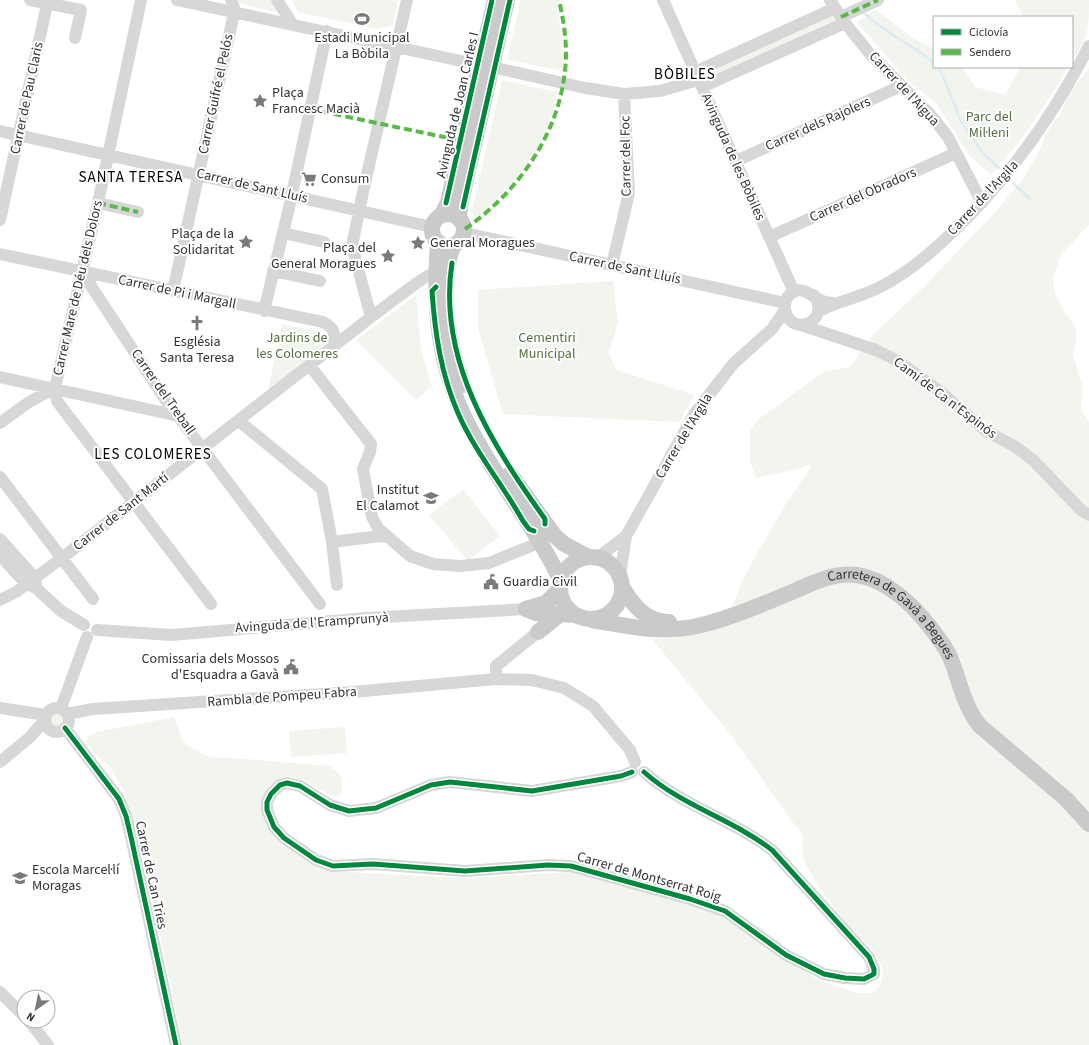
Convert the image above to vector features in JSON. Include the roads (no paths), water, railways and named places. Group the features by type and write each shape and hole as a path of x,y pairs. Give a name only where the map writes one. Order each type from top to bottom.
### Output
{"main road":[{"name":"Avinguda de Joan Carles I","path":"462,226 460,206 486,66 495,0"},
{"name":"Avinguda de Joan Carles I","path":"437,221 448,202 486,66 507,0"},
{"path":"450,214 462,226 459,242 446,244 433,234 437,221 450,214"},
{"path":"446,244 436,270 438,330 443,360 455,396 471,431 541,542 560,585 564,604 576,615"},
{"path":"446,244 446,292 449,328 460,376 480,426 515,482 545,524 564,544 610,564 621,581 621,598 613,611 603,617 592,620 576,615 559,615 531,611"},
{"path":"531,611 546,603 560,585 571,564 593,557"},
{"name":"Carretera de Gavà a Begues","path":"621,581 637,608 652,620 681,622 730,610 827,572 846,568 860,569 878,574 892,582 919,606 944,636 954,656 966,691 980,719 1064,790 1089,817"},
{"name":"Carretera de Gavà a Begues","path":"592,620 665,630 688,628 734,614 826,578 856,575 874,579 897,595 930,626 946,648 962,695 971,715 980,726 1066,799 1089,824"},
{"path":"531,611 540,623 538,632"},
{"path":"538,632 559,615"}],"street":[{"path":"30,0 48,2 80,10 75,38"},
{"name":"Carrer Mare de Déu dels Dolors","path":"55,388 98,203 141,0"},
{"path":"177,0 327,31 578,87 624,94 660,91 698,80 838,12 878,0"},
{"path":"231,0 234,13"},
{"path":"277,0 293,25"},
{"path":"371,317 352,246 407,0"},
{"name":"Avinguda de les Bòbiles","path":"663,0 794,292"},
{"name":"Carrer de Pau Claris","path":"0,220 48,2"},
{"path":"698,80 838,12"},
{"name":"Carrer de l'Aigua","path":"838,12 871,55 930,114 948,137 982,203"},
{"name":"Carrer Guifré el Pelós","path":"173,292 234,13"},
{"path":"264,311 292,195 327,31"},
{"name":"Carrer de l'Argila","path":"818,313 834,303 854,298 882,286 904,274 934,250 982,203 1013,168 1030,144 1073,77 1089,46"},
{"name":"Carrer dels Rajolers","path":"736,161 901,86"},
{"name":"Carrer del Foc","path":"612,265 629,193 624,94"},
{"name":"Carrer de Sant Lluís","path":"0,131 359,210 437,221"},
{"name":"Carrer del Obradors","path":"769,236 956,153"},
{"path":"98,203 138,212"},
{"name":"Carrer de Sant Lluís","path":"462,226 612,265 785,307"},
{"path":"283,233 324,242"},
{"name":"Carrer de Pi i Margall","path":"0,254 327,324 332,327 335,334 333,347"},
{"path":"273,270 320,281"},
{"name":"Carrer de Sant Martí","path":"0,600 33,583 133,502 310,366 371,317 436,270"},
{"name":"Carrer del Treball","path":"82,272 179,416 320,604"},
{"path":"818,313 810,323 796,323 785,307 787,298 794,292 807,291 822,301 834,303"},
{"path":"814,295 818,301 819,326 825,332"},
{"name":"Carrer de l'Argila","path":"621,581 626,536 695,413 733,364 772,330 785,307"},
{"name":"Carrer de l'Argila","path":"772,330 796,323"},
{"name":"Camí de Ca n'Espinós","path":"796,323 876,350 896,360 942,393 986,432 1016,447 1034,461 1081,510 1089,515"},
{"path":"310,366 371,444 370,452 363,469 363,476 372,517 378,528 410,556 433,564 460,566 489,563 541,542"},
{"path":"0,377 179,416"},
{"path":"0,423 29,402 55,388"},
{"path":"55,388 57,401 211,604"},
{"path":"239,421 322,489 332,542 337,585"},
{"path":"0,476 93,599"},
{"path":"332,542 380,536 388,537"},
{"name":"Carrer de l'Argila","path":"593,557 626,536"},
{"path":"0,539 33,583"},
{"path":"0,554 33,583 61,611 89,631 64,711 69,720 65,728 57,732 47,722 0,708"},
{"name":"Avinguda de l'Eramprunyà","path":"89,631 172,634 367,618 531,611"},
{"path":"496,679 496,666 538,632"},
{"name":"Rambla de Pompeu Fabra","path":"64,711 353,692 496,679 532,680 552,684 573,692 593,706 605,718 630,750 637,769"},
{"path":"0,762 47,722 50,709 64,711"},
{"name":"Carrer de Can Tries","path":"65,728 114,792 125,812 176,1045"},
{"name":"Carrer de Montserrat Roig","path":"637,769 678,797 757,839 772,850 869,957 874,969 874,974 864,979 845,978 824,974 786,955 725,911 690,898 572,866 548,865 465,871 366,863 333,866 316,860 284,838 274,827 267,810 267,802 271,794 280,785 287,783 304,788 330,805 349,811 376,808 431,785 450,782 532,791 621,776 637,769"},
{"path":"0,992 16,1008"},
{"path":"35,1029 48,1045"}],"waterway":[{"path":"863,12 871,20 933,62"},
{"path":"939,68 961,121 982,152 999,168"},
{"path":"1013,183 1030,199"}],"place":[{"name":"Estadi Municipal La Bòbila","path":"362,19"},
{"name":"Plaça Francesc Macià","path":"260,101"},
{"name":"Consum","path":"309,179"},
{"name":"Plaça de la Solidaritat","path":"246,242"},
{"name":"General Moragues","path":"418,243"},
{"name":"Plaça del General Moragues","path":"388,256"},
{"name":"Església Santa Teresa","path":"197,323"},
{"name":"Institut El Calamot","path":"431,498"},
{"name":"Guardia Civil","path":"491,582"},
{"name":"Comissaria dels Mossos d'Esquadra a Gavà","path":"291,667"},
{"name":"Escola Marcel·lí Moragas","path":"20,878"}],"district":[{"name":"BÒBILES","path":"685,74"},
{"name":"SANTA TERESA","path":"131,177"},
{"name":"LES COLOMERES","path":"153,454"}],"park label":[{"name":"Parc del Mil·leni","path":"989,126"},
{"name":"Jardins de les Colomeres","path":"297,346"},
{"name":"Cementiri Municipal","path":"547,346"}]}
